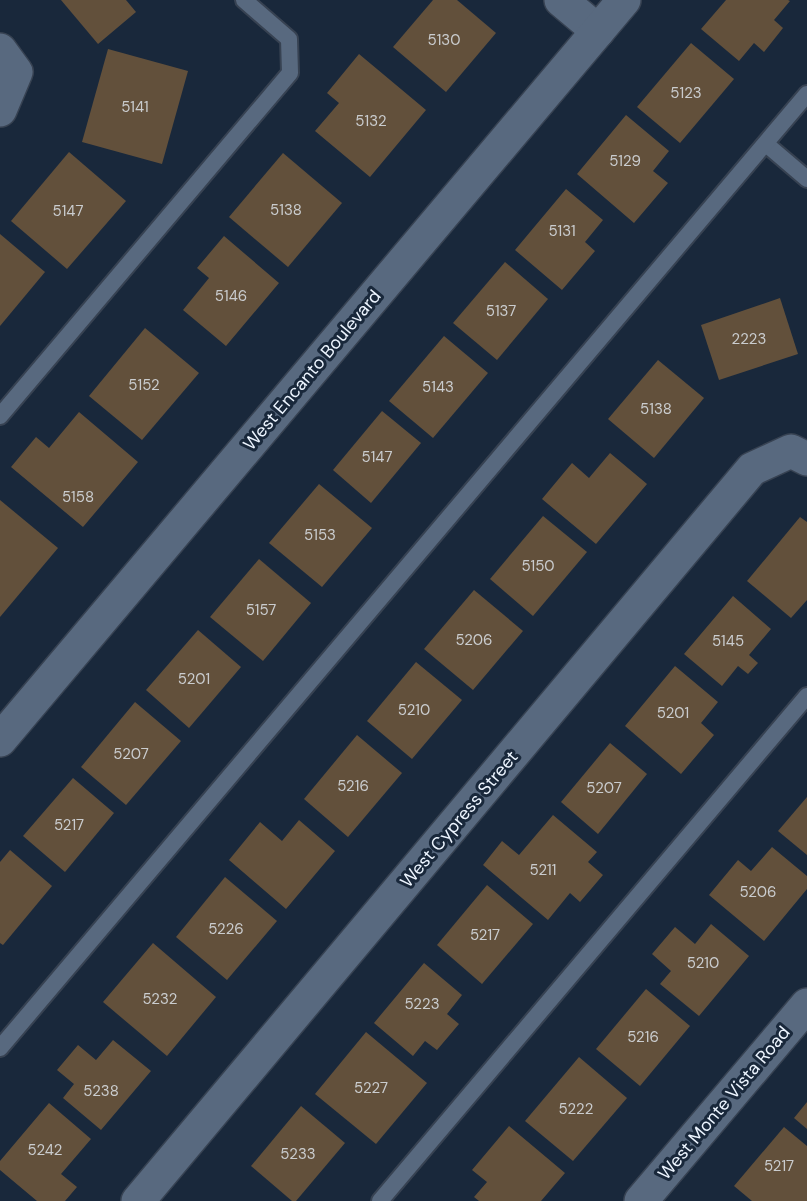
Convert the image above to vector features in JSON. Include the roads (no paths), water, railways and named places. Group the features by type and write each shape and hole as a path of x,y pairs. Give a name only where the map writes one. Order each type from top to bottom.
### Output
{"street":[{"path":"561,0 598,31"},
{"name":"West Encanto Boulevard","path":"0,740 624,0"},
{"path":"0,110 8,61"},
{"name":"West Cypress Street","path":"138,1201 752,469 799,455"},
{"name":"West Monte Vista Road","path":"641,1201 807,1005"}],"lane":[{"path":"0,416 290,73 289,39 244,0"},
{"path":"0,1048 807,94"},
{"path":"766,144 807,179"},
{"path":"380,1201 807,696"}]}
